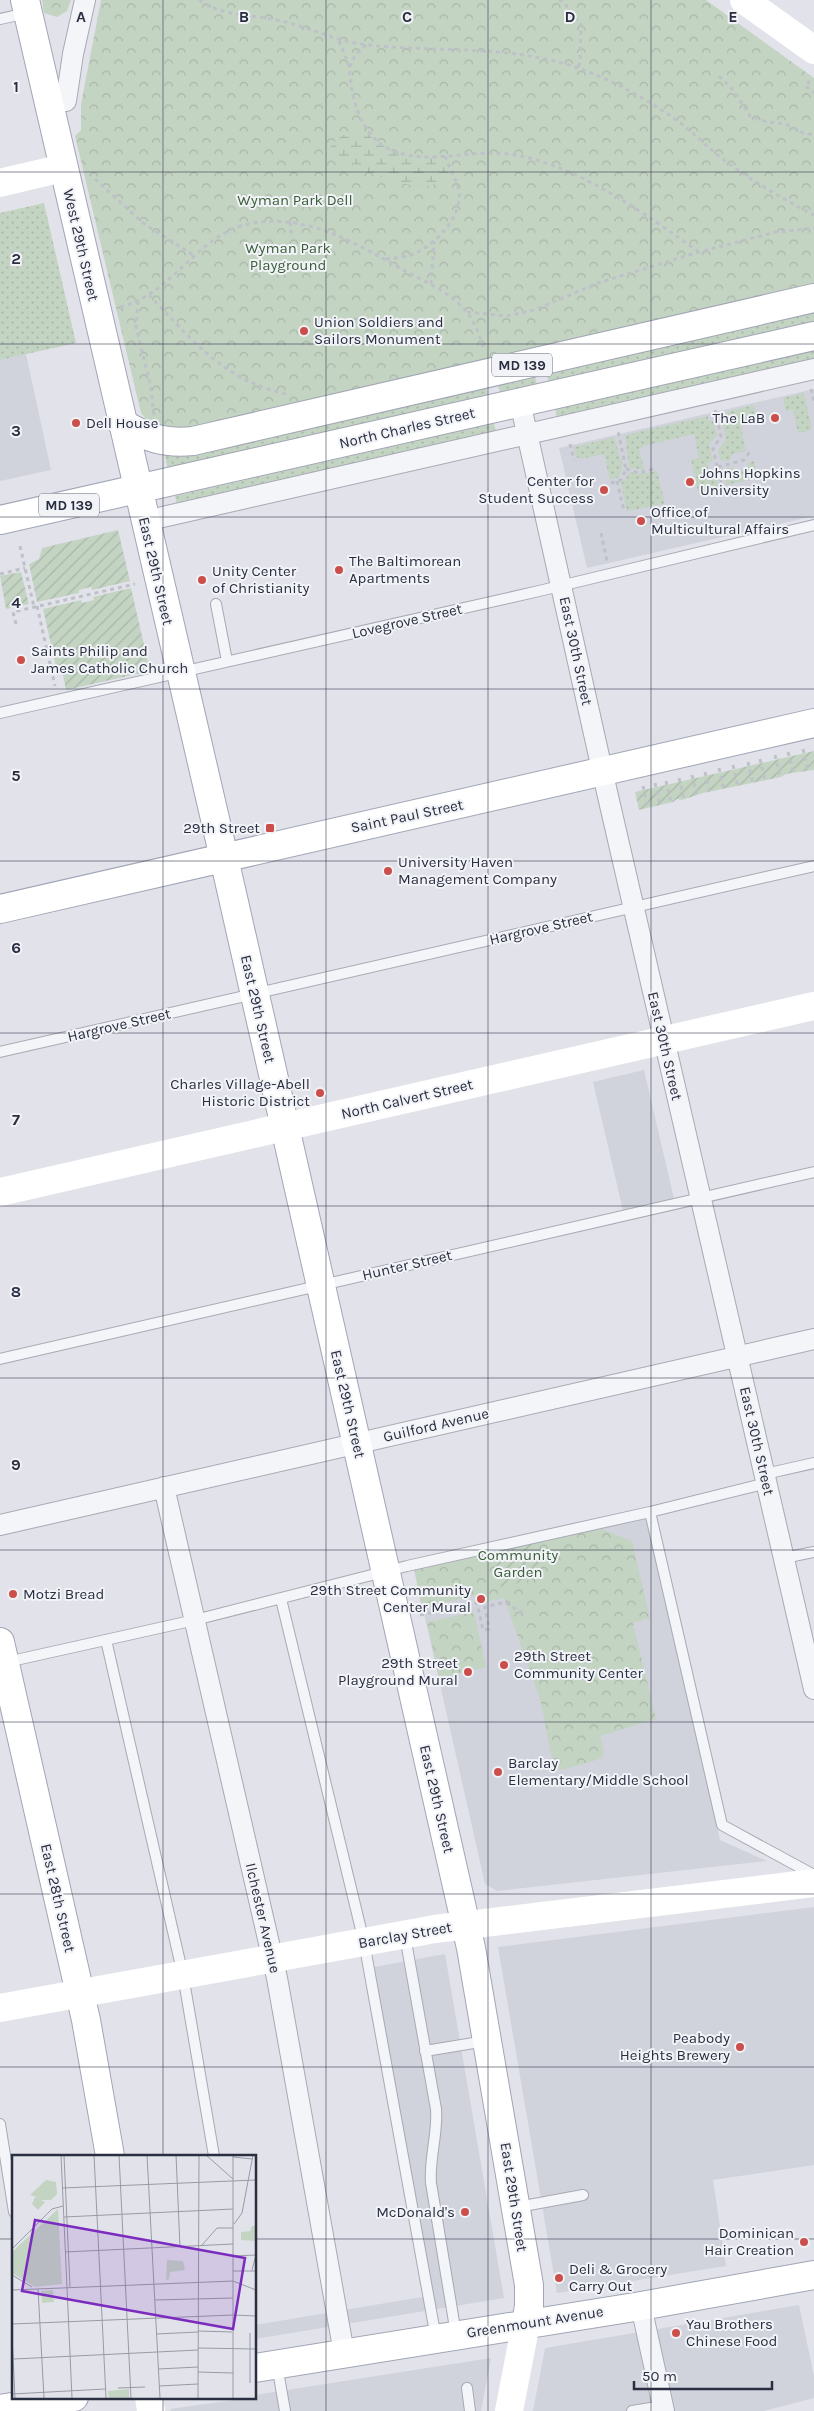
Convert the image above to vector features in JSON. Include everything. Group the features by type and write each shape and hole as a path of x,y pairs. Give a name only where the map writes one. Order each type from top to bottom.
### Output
{"main road":[{"path":"744,0 814,50"},
{"name":"West 29th Street","path":"26,7 137,490"},
{"path":"0,182 63,168"},
{"name":"MD 139","path":"122,423 153,439 167,442 193,441 814,298"},
{"name":"North Charles Street","path":"0,520 814,336"},
{"name":"East 29th Street","path":"137,490 223,857 466,1925 488,2041 530,2295 509,2411"},
{"name":"Saint Paul Street","path":"0,909 223,857 603,773 814,723"},
{"name":"North Calvert Street","path":"0,1192 814,1006"},
{"name":"East 28th Street","path":"2,1654 80,1994 110,2155"},
{"name":"Barclay Street","path":"0,2008 466,1925 814,1883"},
{"name":"Greenmount Avenue","path":"266,2366 814,2277"},
{"path":"0,2409 43,2400 64,2398"},
{"path":"149,2398 151,2411"}],"street":[{"path":"66,102 73,54 85,0"},
{"path":"144,522 528,434 812,377"},
{"name":"East 30th Street","path":"520,402 700,1198 784,1558 812,1669 814,1690"},
{"name":"Guilford Avenue","path":"0,1525 814,1339"},
{"name":"Ilchester Avenue","path":"164,1487 272,1959 344,2353"},
{"path":"641,2306 664,2408"}],"lane":[{"path":"0,20 26,7"},
{"name":"Lovegrove Street","path":"0,713 562,585 814,525"},
{"path":"216,604 228,661"},
{"name":"Hargrove Street","path":"0,1052 814,866"},
{"name":"Hunter Street","path":"0,1359 814,1172"},
{"path":"2,1654 106,1640 195,1620 385,1572 650,1512 814,1463"},
{"path":"650,1512 722,1825 814,1875"},
{"path":"784,1558 814,1552"},
{"path":"281,1599 364,1942 446,2337"},
{"path":"106,1640 183,1975 214,2155"},
{"path":"405,1935 437,2123 431,2162 431,2183 446,2337"},
{"path":"426,2051 488,2041"},
{"path":"0,2124 12,2199"},
{"path":"516,2207 583,2195"},
{"path":"266,2366 285,2411"},
{"path":"467,2388 470,2411"},
{"path":"632,2411 664,2408"}],"path":[{"path":"199,0 228,14 283,22 339,40 366,45 515,52 578,68 621,86 675,119 723,159 753,180 814,215"},
{"path":"559,0 563,1 581,25 580,62 578,68"},
{"path":"339,40 350,68 357,109 363,125 371,136 389,149 400,153 445,156 474,152 505,153 557,168 629,205 699,252"},
{"path":"350,68 355,56 366,45"},
{"path":"719,76 733,90 750,116 767,122 786,124 803,133 814,134"},
{"path":"810,81 805,86 814,93"},
{"path":"385,259 416,253 434,240 456,214 458,204 457,186 445,156"},
{"path":"95,179 143,223 196,257"},
{"path":"96,312 138,301 149,295 196,257 217,237 238,227 261,222 290,222 318,227 385,259 447,294 467,312 477,329 484,352"},
{"path":"290,222 292,238"},
{"path":"467,312 508,316 534,310 601,282 699,252 776,232 814,228"},
{"path":"431,285 434,240"},
{"path":"149,295 204,349 234,373 261,387 293,397"},
{"path":"138,301 136,327 150,382 154,420"},
{"path":"812,377 814,402"},
{"path":"714,408 721,436 713,449 722,486"},
{"path":"611,483 624,477 626,470 618,430"},
{"path":"570,445 574,460"},
{"path":"718,467 744,460 752,452"},
{"path":"626,470 639,472 653,469"},
{"path":"618,481 624,511"},
{"path":"601,532 604,546"},
{"path":"20,546 56,692"},
{"path":"0,574 25,568"},
{"path":"16,624 13,612 135,584"},
{"path":"803,749 808,771"},
{"path":"788,752 794,774"},
{"path":"775,756 780,778"},
{"path":"760,759 766,781"},
{"path":"748,762 753,784"},
{"path":"733,765 738,787"},
{"path":"719,768 724,790"},
{"path":"705,772 710,793"},
{"path":"692,775 697,796"},
{"path":"679,778 684,799"},
{"path":"666,781 671,802"},
{"path":"655,783 660,805"},
{"path":"643,786 648,808"},
{"path":"420,1615 477,1604 483,1630 489,1628 485,1607 505,1602 525,1615"}],"shaded area":[{"path":"26,354 51,470 0,481 0,360"},
{"name":"Johns Hopkins University","path":"814,389 814,516 587,568 559,448"},
{"path":"644,1070 675,1203 624,1215 593,1082"},
{"path":"647,1516 720,1840 767,1861 497,1891 485,1884 414,1569"},
{"path":"814,1907 814,2165 713,2180 726,2266 557,2293 498,1947"},
{"path":"445,1954 504,2298 256,2339 256,2325 428,2296 369,1968"},
{"path":"799,2305 814,2376 814,2398 764,2411 533,2411 545,2348"},
{"path":"491,2358 481,2411 171,2411 170,2409 256,2398 256,2395"}],"green space":[{"path":"42,0 71,0 67,11 57,17 44,13"},
{"name":"Wyman Park Dell","path":"101,0 706,0 814,78 814,284 186,429 151,425 141,413 75,136 81,130 81,104"},
{"path":"363,131 389,150 404,156 441,159 451,178 430,186 410,185 374,175 346,159 327,154 333,143 341,136"},
{"path":"44,203 76,343 0,360 0,213"},
{"path":"814,308 814,326 550,387 546,369"},
{"path":"814,350 814,363 558,422 555,409"},
{"path":"534,372 538,389 501,397 497,381"},
{"path":"485,383 489,400 169,474 164,452"},
{"path":"804,393 812,430 798,433 793,410 786,411 783,398"},
{"path":"754,405 756,413 762,412 766,416 740,422 746,451 732,454 730,460 723,461 720,459 718,450 726,440 721,420 726,416 725,412"},
{"path":"708,416 708,420 714,422 717,435 709,444 713,461 707,463 709,472 716,473 719,487 710,489 711,493 699,496 691,460 699,458 694,434 643,446 643,448 639,449 644,470 629,468 625,435"},
{"path":"494,423 497,436 178,508 175,496"},
{"path":"614,437 623,466 619,477 610,480 604,454 581,459 576,457 574,447"},
{"path":"754,461 758,478 726,485 723,472 725,469 732,467 736,472 748,469 748,463"},
{"path":"657,471 665,504 627,511 621,483 626,479 629,472 638,474"},
{"path":"118,530 130,581 92,590 91,587 79,590 79,593 37,602 29,564 39,559 42,548"},
{"path":"21,572 29,604 6,609 0,576"},
{"path":"131,588 150,671 66,690 62,670 57,671 43,609 81,600 82,603 94,600 93,597"},
{"path":"814,751 814,770 786,774 781,777 703,793 682,800 677,799 673,802 639,810 635,792"},
{"path":"596,1527 632,1541 650,1618 633,1623 656,1719 600,1736 604,1751 603,1756 597,1760 561,1770 556,1769 553,1763 540,1699 504,1598 486,1602 475,1595 422,1609 414,1569"},
{"name":"Community Garden","path":"534,1541 543,1577 501,1587 492,1551"},
{"path":"474,1612 486,1667 439,1678 427,1622"}],"place":[{"name":"Union Soldiers and Sailors Monument","path":"304,331"},
{"name":"The LaB","path":"775,418"},
{"name":"Dell House","path":"76,423"},
{"name":"Johns Hopkins University","path":"690,482"},
{"name":"Center for Student Success","path":"604,490"},
{"name":"Office of Multicultural Affairs","path":"641,521"},
{"name":"The Baltimorean Apartments","path":"339,570"},
{"name":"Unity Center of Christianity","path":"202,580"},
{"name":"Saints Philip and James Catholic Church","path":"21,660"},
{"name":"29th Street","path":"270,828"},
{"name":"University Haven Management Company","path":"388,871"},
{"name":"Charles Village-Abell Historic District","path":"320,1093"},
{"name":"Motzi Bread","path":"13,1594"},
{"name":"29th Street Community Center Mural","path":"481,1599"},
{"name":"29th Street Community Center","path":"504,1665"},
{"name":"29th Street Playground Mural","path":"468,1672"},
{"name":"Barclay Elementary/Middle School","path":"498,1772"},
{"name":"Peabody Heights Brewery","path":"740,2047"},
{"name":"McDonald's","path":"465,2212"},
{"name":"Dominican Hair Creation","path":"804,2242"},
{"name":"Deli & Grocery Carry Out","path":"559,2278"},
{"name":"Yau Brothers Chinese Food","path":"676,2333"}],"park label":[{"name":"Wyman Park Playground","path":"288,256"}]}
